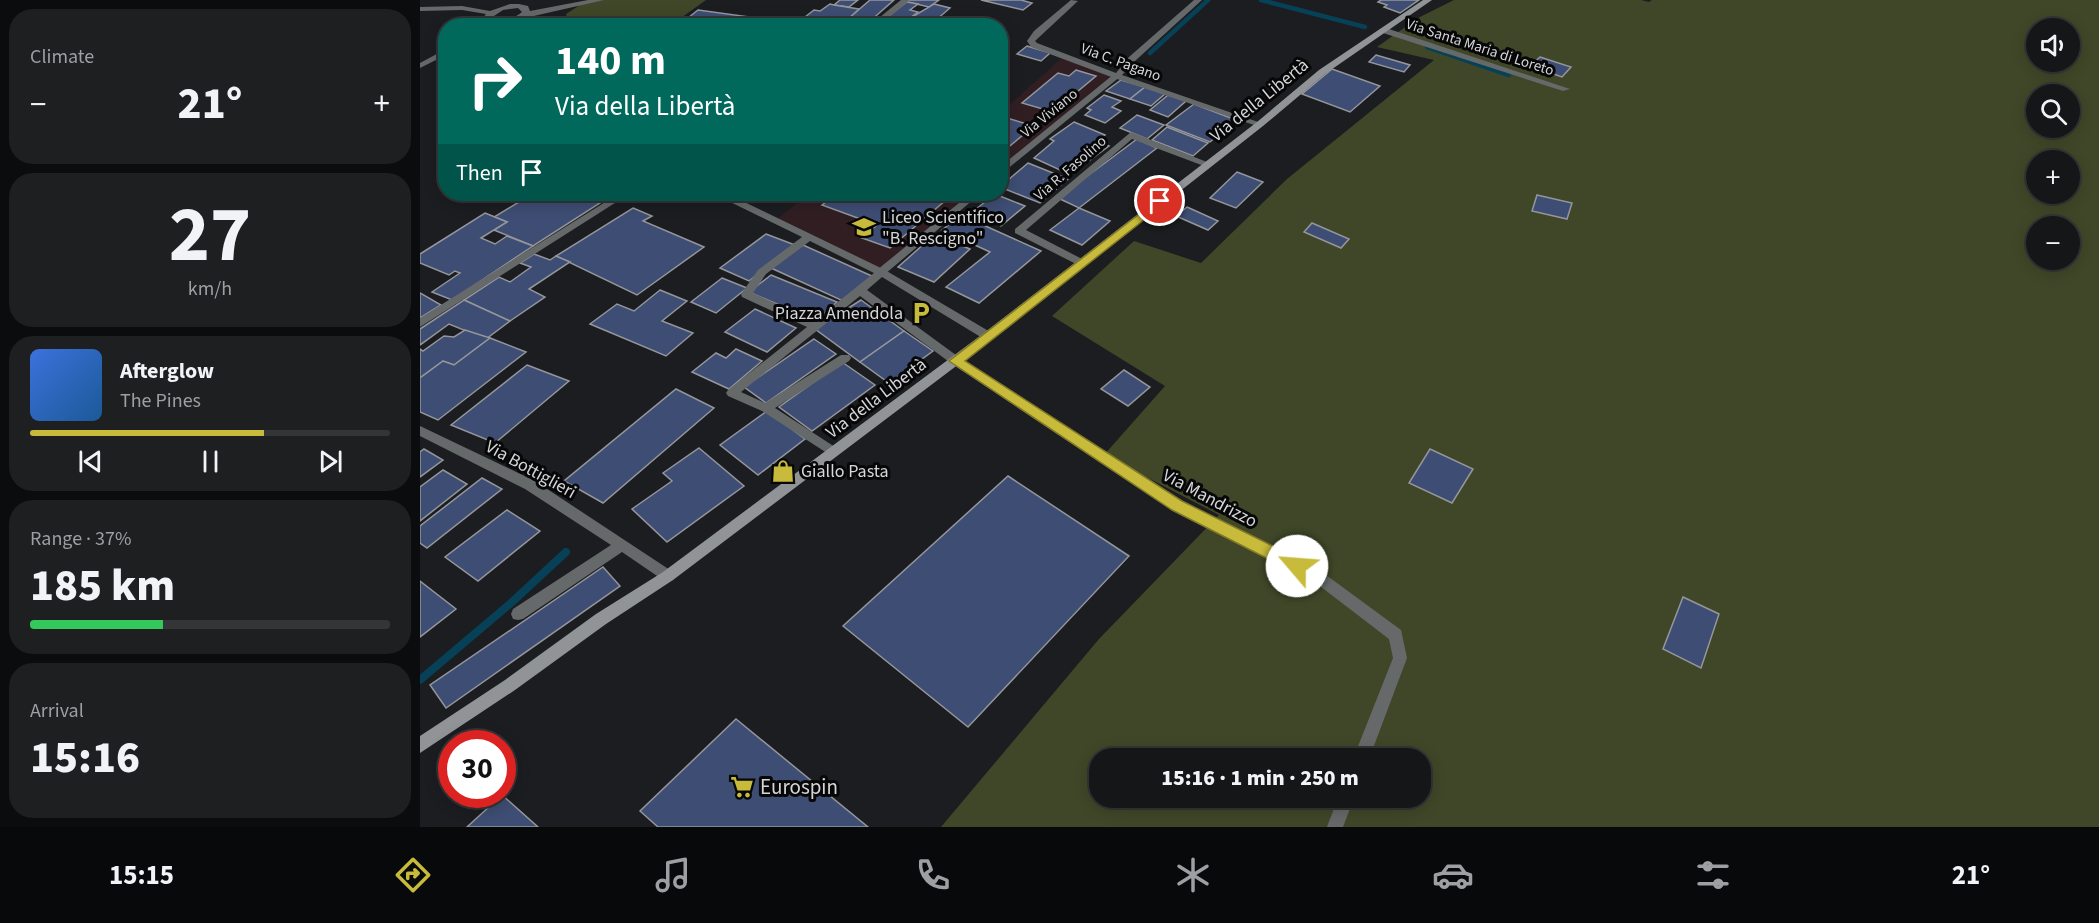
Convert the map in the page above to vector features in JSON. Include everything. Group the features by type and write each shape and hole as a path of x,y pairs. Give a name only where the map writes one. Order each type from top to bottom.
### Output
{"main road":[{"name":"Via della Libertà","path":"420,745 510,685 601,619 668,576 956,361 1260,124 1322,72 1386,31 1428,0"}],"street":[{"path":"493,18 511,0"},
{"path":"420,9 462,8 493,18 521,9 566,7 600,0"},
{"path":"883,18 906,0"},
{"name":"Via Viviano","path":"1008,165 1117,76 1132,59 1198,0"},
{"name":"Via C. Pagano","path":"1074,1 1037,33 1031,41 1034,45 1117,76 1260,124"},
{"path":"566,18 566,14 580,5"},
{"path":"521,9 539,18"},
{"name":"Via Santa Maria di Loreto","path":"1386,31 1566,89"},
{"path":"420,66 438,56"},
{"name":"Via R. Fasolino","path":"1082,263 1019,231 1131,135 1207,164"},
{"path":"420,323 613,201"},
{"path":"736,201 881,272 988,336"},
{"path":"834,452 766,408 732,393 967,201"},
{"path":"810,236 762,272 746,294 816,326"},
{"path":"860,290 956,361"},
{"path":"766,408 845,358"},
{"name":"Via Mandrizzo","path":"956,361 1177,506 1317,576 1396,635 1400,658 1365,748"},
{"name":"Via Bottiglieri","path":"420,431 530,485 668,576"},
{"path":"518,614 622,545"},
{"path":"1335,827 1342,808"}],"shaded area":[{"path":"1064,56 1117,76 1008,166 1008,103 1010,104"},
{"name":"Liceo Scientifico \"B. Rescigno\"","path":"800,201 967,201 881,272 777,219"}],"green space":[{"path":"600,0 706,0 681,18 567,18 566,14 580,5"},
{"path":"1454,0 1641,0 1649,2 1652,0 2099,0 2099,827 941,827 1099,639 1219,515 1104,455 1165,386 1052,316 1134,241 1201,263 1287,179 1434,60 1377,47 1418,18"}],"building":[{"path":"840,0 858,0 849,7 834,5"},
{"path":"870,0 894,0 874,18 849,18"},
{"path":"910,0 939,0 929,7 907,2"},
{"path":"981,0 1021,0 1032,3 1023,10"},
{"path":"1381,0 1419,0 1400,13 1384,7 1387,5 1378,2"},
{"path":"907,2 918,4 910,10 918,12 910,18 885,18"},
{"path":"830,4 859,9 849,18 805,17 814,10 820,11"},
{"path":"934,4 950,8 938,18 910,18"},
{"path":"698,10 757,18 688,18"},
{"path":"1027,46 1050,53 1041,61 1017,54"},
{"path":"1376,55 1410,65 1404,72 1369,62"},
{"path":"1540,57 1571,67 1562,77 1530,66"},
{"path":"1332,69 1380,86 1350,112 1302,94"},
{"path":"1076,70 1096,76 1053,112 1022,103 1058,73 1069,76"},
{"path":"1121,80 1145,87 1130,99 1106,91"},
{"path":"1145,87 1165,94 1151,106 1130,99"},
{"path":"1104,95 1121,101 1112,107 1121,111 1105,123 1085,115 1091,110 1087,108"},
{"path":"1168,95 1186,101 1168,117 1150,110"},
{"path":"1194,104 1236,120 1210,142 1166,125"},
{"path":"1137,115 1164,125 1147,139 1120,128"},
{"path":"1008,118 1034,126 1008,147"},
{"path":"1074,122 1105,135 1097,141 1109,146 1086,163 1076,159 1060,170 1034,158 1054,141 1050,139"},
{"path":"1167,127 1208,143 1193,156 1152,140"},
{"path":"1137,139 1157,148 1079,208 1058,198"},
{"path":"1028,163 1068,179 1040,203 1008,190 1008,180"},
{"path":"1237,172 1263,182 1236,208 1210,198"},
{"path":"1537,195 1572,203 1567,219 1532,211"},
{"path":"1008,199 1025,206 1001,226 971,213 986,201"},
{"path":"520,201 603,201 533,246 494,230 507,222 494,217"},
{"path":"823,201 945,201 890,248 862,238 877,225 822,205 826,202"},
{"path":"1187,207 1218,221 1208,230 1176,216"},
{"path":"633,208 652,216 643,221 704,247 637,295 556,256"},
{"path":"1079,208 1110,221 1082,245 1050,230"},
{"path":"485,213 507,222 481,238 495,244 507,236 533,246 452,300 432,292 460,273 455,271 449,275 420,263 420,254"},
{"path":"961,215 1041,251 979,303 946,287 990,252 942,230"},
{"path":"1312,223 1349,239 1341,248 1304,232"},
{"path":"766,234 795,245 749,281 720,268"},
{"path":"934,235 970,249 934,282 898,267"},
{"path":"803,245 874,277 843,301 771,268"},
{"path":"534,254 550,260 556,256 570,262 529,289 545,297 510,321 464,300 499,277 510,282 531,267 520,263"},
{"path":"771,275 837,302 816,321 749,292"},
{"path":"722,278 747,288 716,313 691,302"},
{"path":"660,290 687,301 662,321 693,333 666,356 590,324 617,304 634,311"},
{"path":"420,293 441,305 420,318"},
{"path":"464,300 510,321 486,339 449,324 420,345 420,329"},
{"path":"861,300 904,331 860,362 815,329"},
{"path":"755,309 796,328 767,352 725,332"},
{"path":"465,330 490,338 454,365 443,361 420,378 420,349 423,351 444,336 454,337"},
{"path":"904,331 933,351 889,383 860,362"},
{"path":"490,338 526,352 438,420 420,412 420,378 443,361 454,365"},
{"path":"814,339 836,354 766,403 744,387"},
{"path":"736,349 762,361 729,389 692,372 716,353 726,358"},
{"path":"842,362 875,385 812,431 779,407"},
{"path":"527,365 569,381 495,443 451,425"},
{"path":"1124,370 1150,387 1128,406 1101,389"},
{"path":"676,389 714,408 603,503 564,481"},
{"path":"767,411 805,439 758,475 720,445"},
{"path":"699,448 744,486 667,542 632,509 672,481 663,473"},
{"path":"424,449 443,460 420,477 420,452"},
{"path":"1430,449 1473,469 1452,503 1409,483"},
{"path":"443,470 467,484 420,521 420,487"},
{"path":"1008,476 1129,556 968,727 843,626"},
{"path":"482,478 502,489 427,548 420,543 420,526"},
{"path":"507,510 540,531 478,581 445,557"},
{"path":"603,567 620,586 446,708 430,685"},
{"path":"420,581 456,609 420,637"},
{"path":"1683,597 1719,614 1701,668 1663,649"},
{"name":"Eurospin","path":"736,719 868,827 658,827 640,811"},
{"path":"516,807 538,827 467,827 488,808"}],"waterway":[{"path":"1150,53 1208,0"},
{"path":"1261,0 1365,27"},
{"path":"1427,47 1509,75"},
{"path":"420,680 511,603 566,552"}],"place":[{"name":"Liceo Scientifico \"B. Rescigno\"","path":"864,227"},
{"name":"Piazza Amendola","path":"921,313"},
{"name":"Giallo Pasta","path":"783,471"},
{"name":"Eurospin","path":"742,787"}],"route":[{"path":"1160,201 956,361 1177,506 1297,566"}]}
